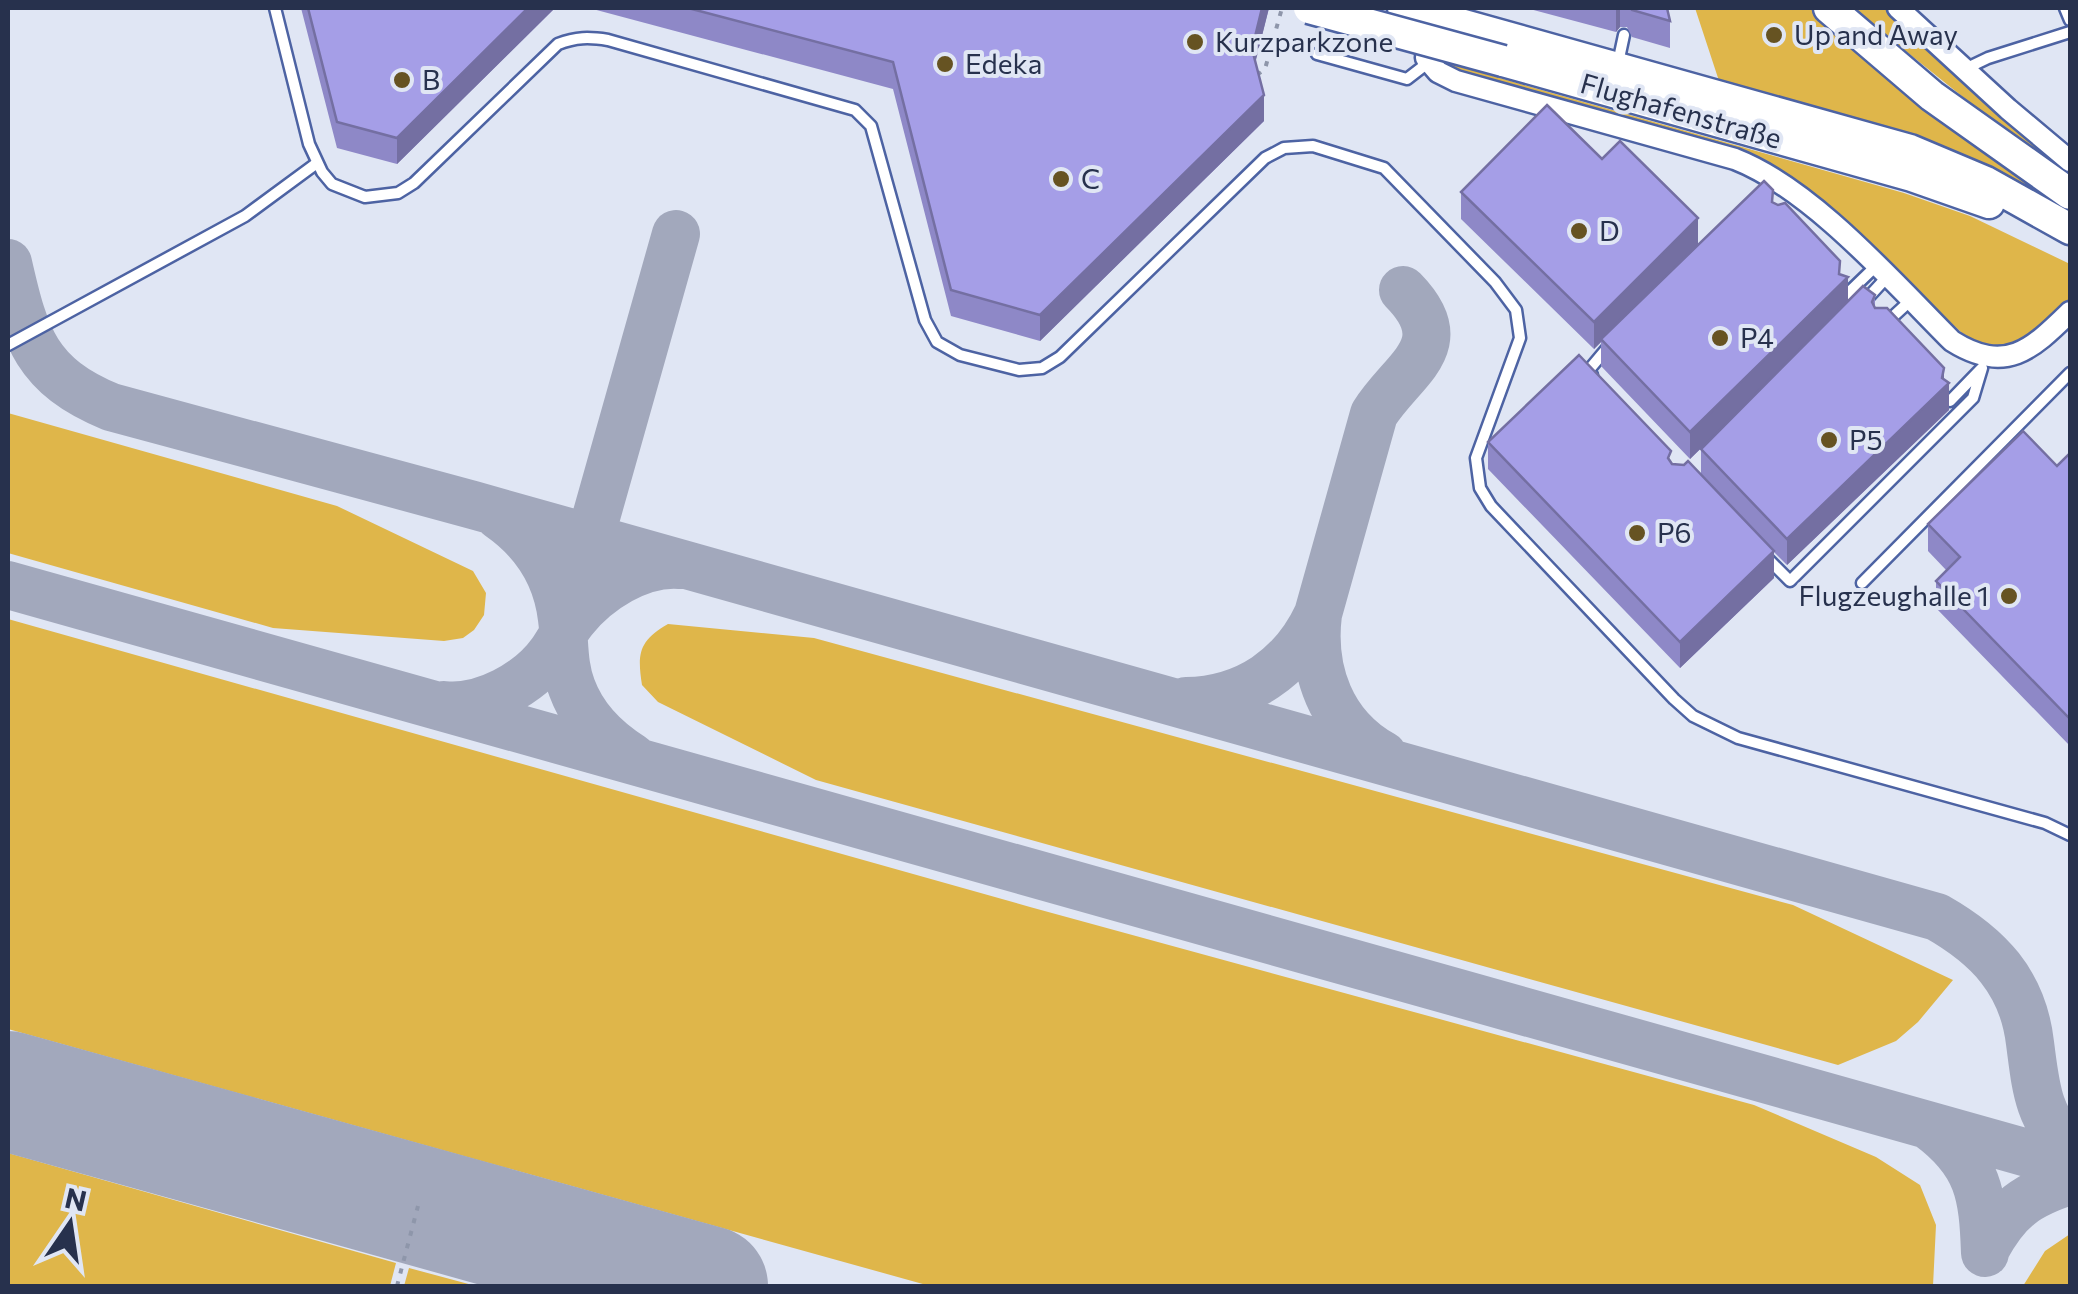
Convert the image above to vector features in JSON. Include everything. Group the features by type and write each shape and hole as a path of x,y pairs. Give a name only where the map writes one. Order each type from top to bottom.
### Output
{"main road":[{"name":"Flughafenstraße","path":"1310,8 1941,185 2065,235"},
{"path":"1829,8 1932,96 2070,194"},
{"name":"Flughafenstraße","path":"1423,10 1910,150 1986,182 2065,235"}],"street":[{"path":"1898,8 2070,160"},
{"path":"1423,10 1430,62 1438,72 1456,81 1735,159 1882,272 1952,341 1987,362 2027,351 2070,312"}],"lane":[{"path":"274,8 317,163 332,184 365,197 398,193 414,184 558,44 584,37 608,40 855,110 872,126 925,320 937,342 960,354 1019,370 1042,368 1060,357 1265,158 1284,148 1313,146 1367,161 1398,180 1495,282 1516,310 1520,338 1476,458 1480,488 1491,506 1674,699 1693,716 1738,738 2045,823 2070,836"},
{"path":"2065,8 2070,20"},
{"path":"1964,70 1988,58 2070,32"},
{"path":"1616,68 1624,35"},
{"path":"1317,54 1407,79 1430,62"},
{"path":"8,345 245,216 317,163"},
{"path":"1846,295 1882,272"},
{"path":"1858,308 1882,272"},
{"path":"1881,328 1911,300"},
{"path":"1601,384 1588,371 1622,334"},
{"path":"1950,401 1987,362"},
{"path":"1751,541 1790,581 1973,398 1987,362"},
{"path":"1862,583 2070,373"}],"path":[{"path":"1257,75 1266,70 1282,8"},
{"path":"397,1286 418,1206"}],"shaded area":[{"path":"1695,8 1812,8 2028,182 2022,189 1720,84"},
{"path":"1852,8 1887,8 2070,170 2070,183"},
{"path":"1447,63 1904,193 1970,216 2070,264 2070,300 2022,342 1996,346 1980,342 1962,333 1795,179 1749,154 1458,71"},
{"path":"8,413 337,506 473,571 486,593 484,615 463,638 444,641 273,628 8,553"},
{"path":"8,619 1030,907 1754,1105 1876,1157 1920,1185 1936,1225 1933,1286 930,1286 8,1029"},
{"path":"668,624 814,638 1793,905 1953,980 1918,1022 1896,1041 1838,1065 816,780 658,702 642,685 640,656 651,636"},
{"path":"8,1153 396,1263 390,1286 8,1286"},
{"path":"2070,1234 2070,1286 2023,1286 2045,1251"},
{"path":"409,1268 476,1286 404,1286"}],"building":[{"name":"B","path":"308,8 528,8 397,138 337,122"},
{"name":"C","path":"688,8 1262,8 1252,49 1264,95 1040,315 951,290 893,62"},
{"path":"1667,8 1670,21 1632,10"},
{"name":"D","path":"1547,105 1602,159 1620,141 1698,218 1594,322 1461,192"},
{"name":"P4","path":"1764,181 1773,190 1772,202 1785,203 1840,261 1839,274 1848,277 1690,432 1601,339"},
{"name":"P5","path":"1863,286 1875,295 1875,308 1887,308 1944,368 1942,378 1949,383 1787,539 1701,449"},
{"name":"P6","path":"1579,355 1671,451 1668,458 1672,464 1684,465 1688,461 1774,551 1680,642 1488,442"},
{"name":"Flugzeughalle 1","path":"2023,431 2057,466 2070,456 2070,719 1936,581 1960,557 1928,524"}],"taxiway":[{"path":"563,634 676,234"},
{"path":"8,263 21,313 38,352 66,382 111,407 1937,917 1972,940 2011,984 2026,1021 2044,1113 2070,1150"},
{"path":"1186,701 1228,695 1248,687 1281,665 1308,633 1318,614 1374,414 1420,356 1426,342 1426,327 1419,310 1403,290"},
{"path":"499,516 523,536 549,574 559,603 569,679 582,709 604,736 632,757"},
{"path":"444,705 474,703 518,684 542,664 594,598 635,573 680,565"},
{"path":"8,585 2070,1165"},
{"path":"1318,614 1318,656 1328,695 1350,729 1383,755"},
{"path":"1929,1126 1959,1153 1975,1182 1985,1253"},
{"path":"1985,1250 2019,1205 2070,1181"}],"runway":[{"path":"8,1091 708,1286"}],"place":[{"name":"Up and Away","path":"1774,35"},
{"name":"Kurzparkzone","path":"1195,42"},
{"name":"Edeka","path":"945,64"},
{"name":"B","path":"402,80"},
{"name":"C","path":"1061,179"},
{"name":"D","path":"1579,231"},
{"name":"P4","path":"1720,338"},
{"name":"P5","path":"1829,440"},
{"name":"P6","path":"1637,533"},
{"name":"Flugzeughalle 1","path":"2009,596"}]}
